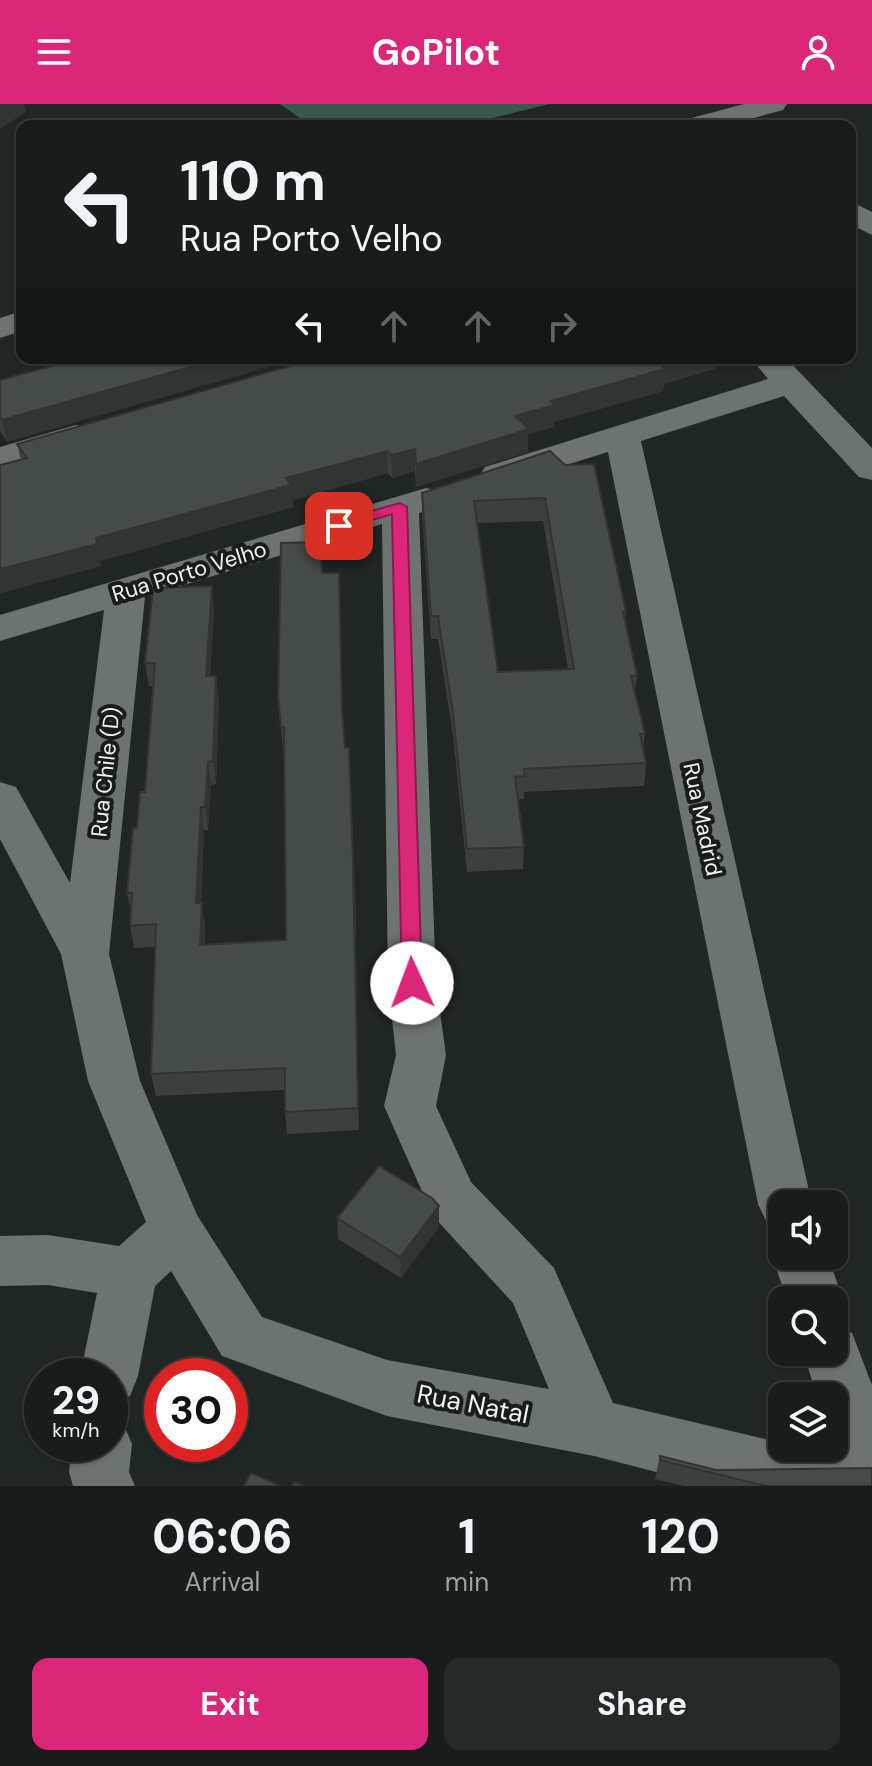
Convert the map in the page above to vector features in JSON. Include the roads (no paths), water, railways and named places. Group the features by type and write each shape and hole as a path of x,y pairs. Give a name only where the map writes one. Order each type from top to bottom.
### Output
{"street":[{"path":"723,120 774,104"},
{"path":"779,371 872,469"},
{"name":"Rua Porto Velho","path":"0,628 400,507 622,434 779,371"},
{"path":"0,458 106,427"},
{"name":"Rua Madrid","path":"622,434 782,1190"},
{"path":"400,507 412,983 421,1055 410,1106 452,1199 534,1286 594,1427"},
{"name":"Rua Chile (D)","path":"85,954 126,591"},
{"path":"0,798 85,954"},
{"name":"Rua Natal","path":"85,954 114,1081 176,1230 242,1337 387,1388 594,1427 831,1486"},
{"path":"112,1358 129,1273 176,1230"},
{"path":"0,1261 48,1260 129,1273"},
{"path":"837,1366 872,1475"},
{"path":"100,1462 99,1472 104,1486"}]}
